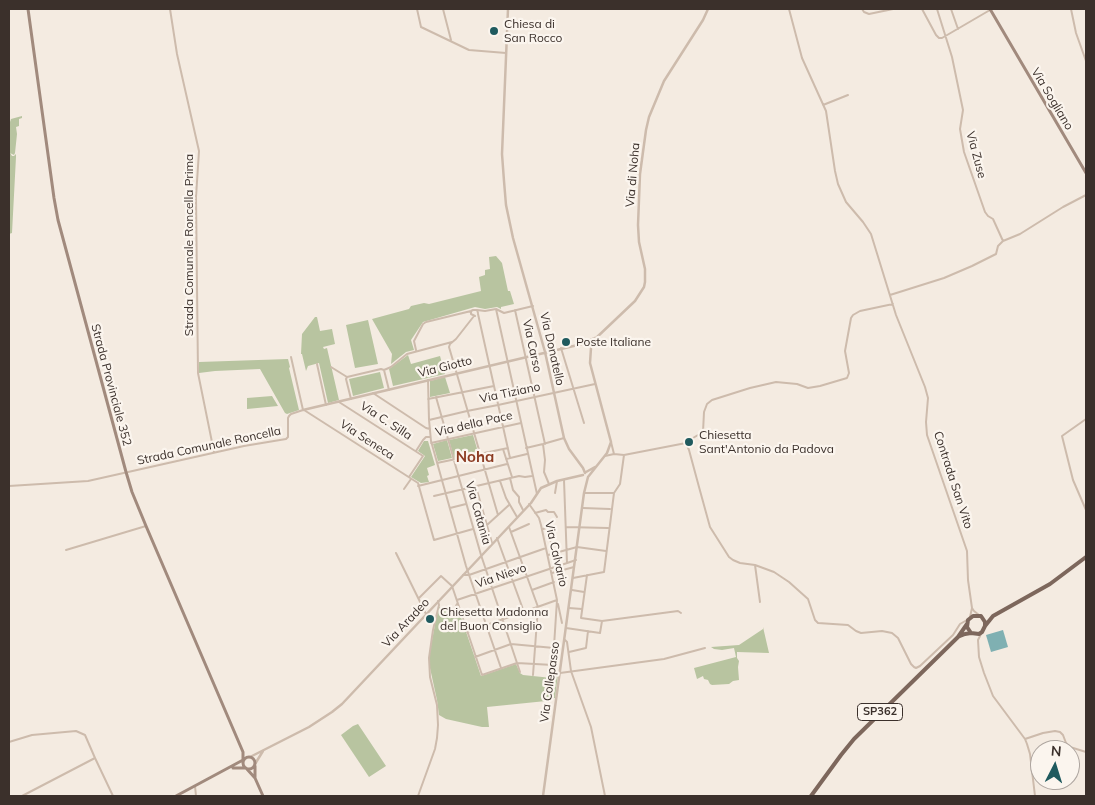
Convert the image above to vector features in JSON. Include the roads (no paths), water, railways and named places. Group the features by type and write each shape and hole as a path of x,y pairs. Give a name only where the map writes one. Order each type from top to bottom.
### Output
{"main road":[{"name":"Strada Provinciale 352","path":"28,9 58,220 126,472 146,526 242,747 250,757"},
{"name":"Via Sogliano","path":"990,9 1086,173"},
{"path":"982,632 993,616 1050,584 1086,557"},
{"path":"972,633 969,630 968,620 973,616 993,616"},
{"path":"981,616 985,626"},
{"name":"SP362","path":"811,796 854,739 958,637 968,620"},
{"name":"SP362","path":"958,637 982,632"},
{"name":"Strada Provinciale 352","path":"242,747 243,760"},
{"path":"176,796 229,769 247,757 254,760 256,780"},
{"path":"243,760 243,765 256,780 263,796"},
{"path":"229,769 251,768 255,764"}],"street":[{"name":"Strada Comunale Roncella Prima","path":"170,9 177,54 199,151 196,197 198,373 214,452"},
{"path":"417,9 421,27 472,50 506,53"},
{"path":"443,9 451,40"},
{"name":"Via Donatello","path":"508,9 503,168 504,191 510,224 545,352 564,438 586,475"},
{"name":"Via di Noha","path":"596,338 634,301 644,287 645,269 638,234 640,174 646,130 649,117 663,84 708,9"},
{"name":"Contrada San Vito","path":"789,9 802,58 827,115 838,184 846,202 871,234 899,324 925,387 928,398 927,435 967,551 968,580 972,608"},
{"path":"862,9 869,14 893,9"},
{"path":"922,9 939,38 946,36 990,9"},
{"name":"Via Zuse","path":"937,9 952,57 963,110 960,129 964,152 985,212 993,220 1003,241"},
{"path":"951,9 958,29"},
{"path":"1071,9 1076,33 1086,61"},
{"path":"823,105 848,95"},
{"path":"890,295 957,273 996,254 998,246 1003,241 1020,234 1063,207 1086,196"},
{"path":"605,456 614,454 624,455 686,443 703,432 704,412 707,404 712,400 776,382 798,384 808,388 847,378 849,373 845,351 851,318 860,311 893,304"},
{"path":"416,351 414,341 426,322 473,310 496,309 504,313 533,306"},
{"path":"496,309 537,495"},
{"path":"476,310 510,458"},
{"name":"Via Carso","path":"515,310 544,444 544,472 549,484"},
{"path":"471,311 471,314 474,316"},
{"path":"478,314 474,316 449,347 498,515"},
{"path":"596,338 591,348 590,363 614,454"},
{"name":"Via Giotto","path":"303,410 582,344 596,338"},
{"path":"331,367 347,377 384,370 391,367 407,354 452,342"},
{"path":"582,344 591,348"},
{"path":"562,348 584,423"},
{"path":"291,357 303,410"},
{"path":"317,364 326,405"},
{"path":"384,370 389,390"},
{"path":"347,377 351,399"},
{"path":"428,380 430,437 436,463 468,569 501,668"},
{"name":"Via Tiziano","path":"429,420 596,384"},
{"path":"428,399 494,386"},
{"path":"373,393 426,428 430,428"},
{"name":"Via Catania","path":"436,397 473,529 520,672"},
{"name":"Via C. Silla","path":"339,402 423,456 410,478"},
{"name":"Strada Comunale Roncella","path":"9,486 88,481 214,452 286,439 288,437 289,416 303,410"},
{"name":"Via Seneca","path":"303,410 418,483 418,486"},
{"path":"1086,419 1062,436 1073,480 1086,510"},
{"name":"Via della Pace","path":"431,443 520,423"},
{"path":"416,451 426,437 430,437"},
{"path":"526,448 564,438"},
{"path":"549,484 586,475 605,456 611,442"},
{"path":"686,443 710,527 733,560 755,565 779,575 808,598 815,620 818,623 848,625 861,633 877,631 892,633 898,638 911,664 916,668 953,635 960,624 968,620 972,608"},
{"path":"436,463 508,448"},
{"path":"503,449 513,490 519,497 523,510"},
{"path":"506,459 527,454"},
{"path":"573,578 604,572 614,492 620,484 624,455"},
{"path":"473,529 434,540 418,486 507,464"},
{"name":"Via Collepasso","path":"543,796 586,475"},
{"path":"434,496 519,476 532,476"},
{"path":"404,489 410,478"},
{"path":"564,480 567,563"},
{"path":"500,481 517,516"},
{"path":"554,493 558,481"},
{"name":"Via Aradeo","path":"250,757 316,723 342,704 529,504 541,488 549,484"},
{"path":"476,487 492,543"},
{"path":"584,493 614,492"},
{"path":"450,508 466,504"},
{"path":"487,526 510,504"},
{"name":"Via Calvario","path":"529,504 539,518 562,623"},
{"path":"583,508 612,509"},
{"path":"535,513 546,510 554,512 557,517"},
{"path":"511,532 529,524"},
{"path":"508,525 538,607 533,675"},
{"path":"66,550 146,526"},
{"path":"566,527 609,528"},
{"path":"542,529 546,528 559,565"},
{"path":"497,538 524,612"},
{"path":"548,555 577,547 606,551"},
{"path":"462,575 470,575 546,548"},
{"path":"396,553 426,614"},
{"name":"Via Nievo","path":"456,600 576,560"},
{"path":"755,565 760,602"},
{"path":"552,573 575,567"},
{"path":"587,575 581,618 602,621 678,611 680,613"},
{"path":"419,598 441,576 452,586 482,675 517,662 553,665"},
{"path":"532,590 554,582"},
{"path":"572,590 584,592"},
{"path":"467,632 557,600"},
{"name":"Via Calvario","path":"552,677 557,600"},
{"path":"418,796 435,749 437,738 437,705 430,677 429,658 434,623 439,605 438,601"},
{"path":"453,612 458,604"},
{"path":"569,608 582,610"},
{"path":"972,608 975,613 981,616"},
{"path":"566,628 600,633 602,621"},
{"path":"556,622 567,624"},
{"path":"568,652 586,648 588,631"},
{"path":"982,632 978,640 979,657 984,673 993,696 1025,739 1030,754 1035,796"},
{"path":"972,633 978,640"},
{"path":"564,640 567,642 571,671 592,727 605,796"},
{"path":"475,657 511,644 554,648"},
{"path":"560,673 664,658 706,648"},
{"path":"9,742 32,735 76,731 85,735 113,796"},
{"path":"1025,739 1043,733 1060,732 1070,747 1086,752"},
{"name":"Via Aradeo","path":"255,764 266,749"},
{"path":"22,796 96,758"},
{"path":"195,786 196,796"}],"water":[{"path":"1003,630 1008,647 991,652 986,635"}],"place":[{"name":"Chiesa di San Rocco","path":"494,31"},
{"name":"Poste Italiane","path":"566,342"},
{"name":"Chiesetta Sant'Antonio da Padova","path":"689,442"},
{"name":"Chiesetta Madonna del Buon Consiglio","path":"430,619"}],"district":[{"name":"Noha","path":"475,457"}]}
